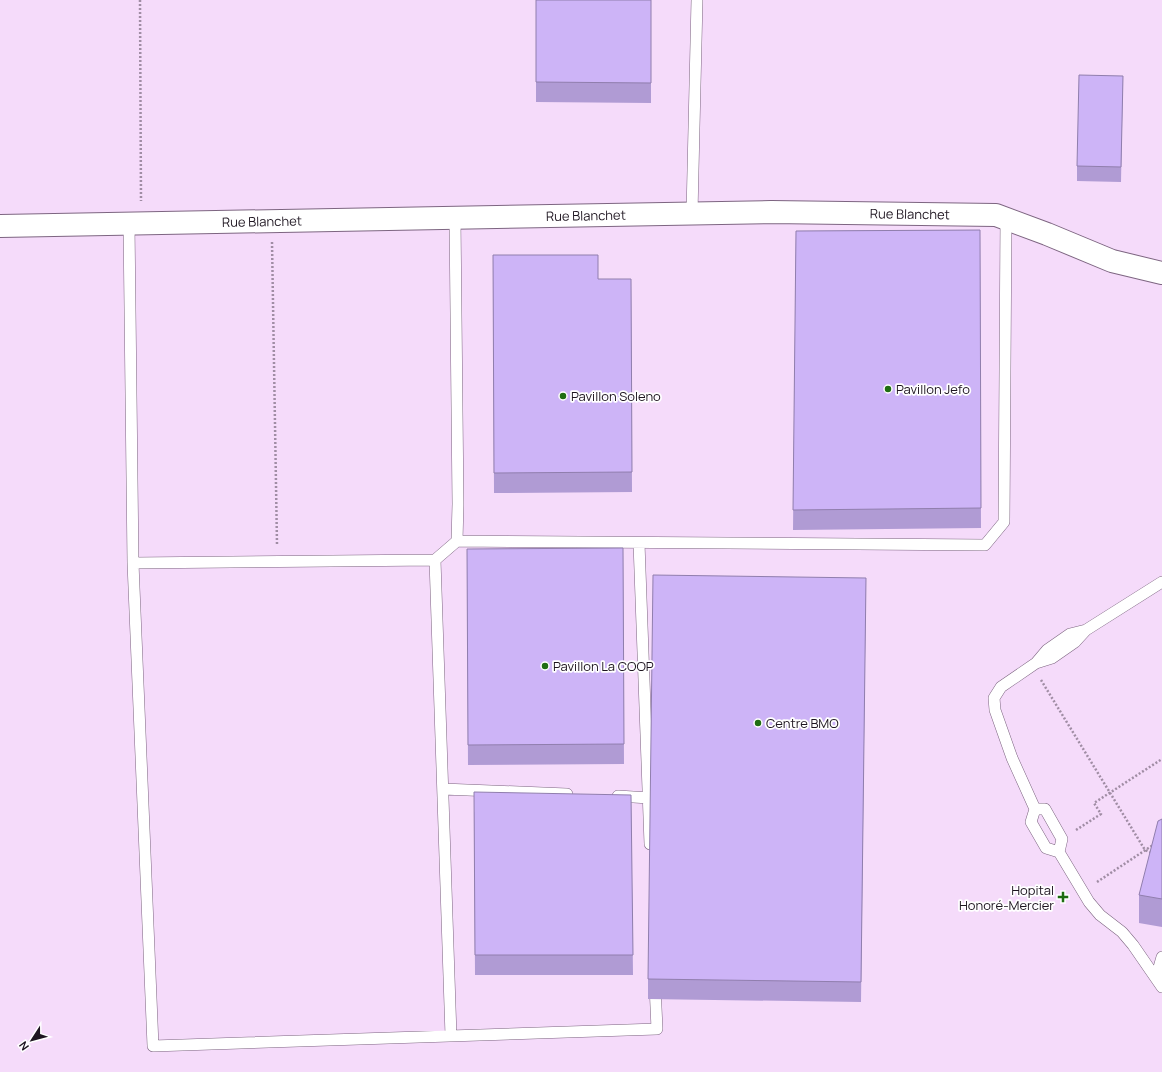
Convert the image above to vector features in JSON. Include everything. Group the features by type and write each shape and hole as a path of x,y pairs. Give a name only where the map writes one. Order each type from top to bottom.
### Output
{"street":[{"name":"Rue Blanchet","path":"0,226 771,212 992,214 1047,234 1112,261 1162,273"}],"lane":[{"path":"692,213 697,0"},
{"path":"455,218 458,496 457,541"},
{"path":"133,563 435,560 457,541 985,546 1004,522 1006,218"},
{"path":"135,224 133,563 153,1046 657,1029 655,973"},
{"path":"639,543 651,854"},
{"path":"435,560 451,1036"},
{"path":"1060,852 1046,848 1031,822 1034,809 1012,758 995,710 994,698 1001,687 1036,663 1052,658 1075,642 1086,630 1162,582"},
{"path":"443,790 578,795"},
{"path":"609,796 649,798"},
{"path":"1034,809 1045,809 1062,839 1060,852 1089,902 1100,915 1122,932 1133,945 1162,987"},
{"path":"1156,978 1162,957"}],"path":[{"path":"135,224 140,0"},
{"path":"272,221 277,546"},
{"path":"1040,678 1146,850 1156,855"},
{"path":"1062,839 1101,814 1094,803 1162,759"},
{"path":"1083,892 1156,843"}],"building":[{"path":"536,0 651,0 651,83 536,82"},
{"path":"1079,75 1123,76 1121,167 1077,166"},
{"name":"Pavillon Jefo","path":"980,230 981,508 793,510 796,231"},
{"name":"Pavillon Soleno","path":"493,255 598,255 598,279 631,279 632,472 494,473"},
{"name":"Pavillon La COOP","path":"623,548 624,744 468,745 467,549"},
{"name":"Centre BMO","path":"653,575 866,578 861,982 648,979"},
{"path":"474,792 631,795 633,955 475,955"},
{"path":"1162,819 1162,899 1139,895 1158,821"}],"place":[{"name":"Pavillon Jefo","path":"888,389"},
{"name":"Pavillon Soleno","path":"563,396"},
{"name":"Pavillon La COOP","path":"545,666"},
{"name":"Centre BMO","path":"758,723"},
{"name":"Hopital Honoré-Mercier","path":"1063,897"}]}
